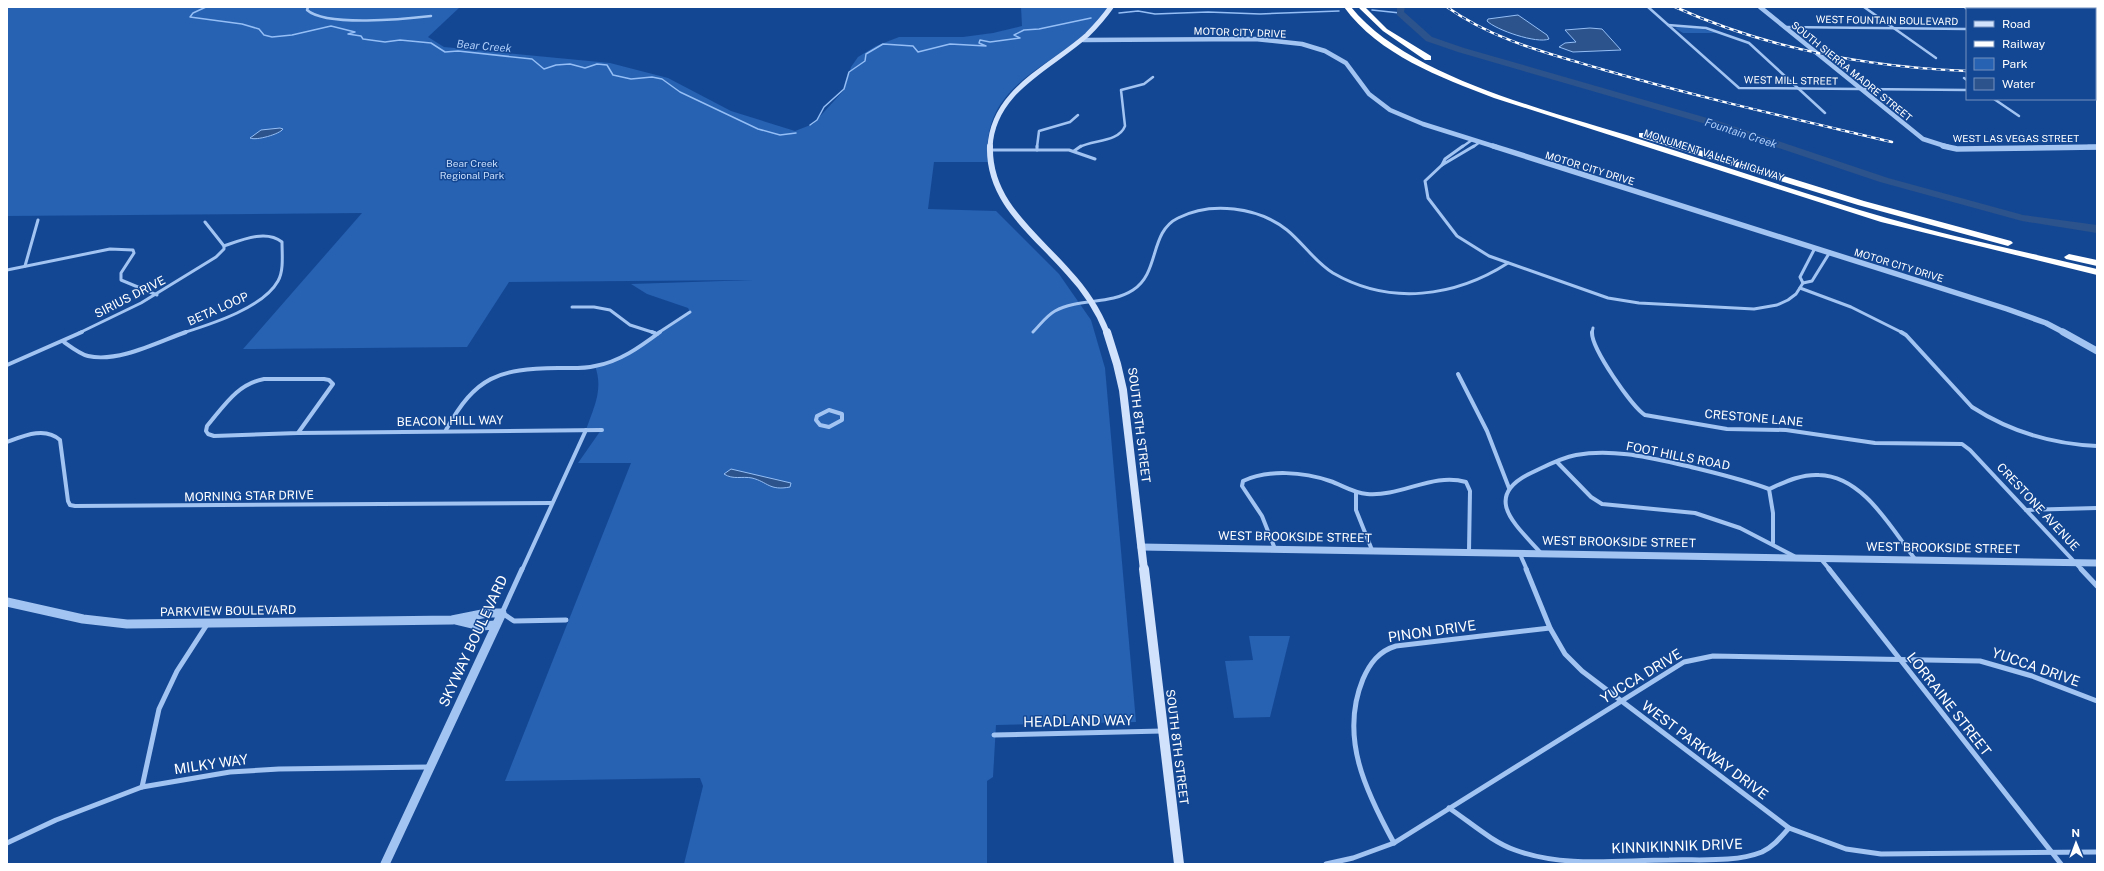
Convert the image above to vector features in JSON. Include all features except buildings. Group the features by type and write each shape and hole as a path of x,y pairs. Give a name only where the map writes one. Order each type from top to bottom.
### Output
{"highway":[{"name":"MONUMENT VALLEY HIGHWAY","path":"1347,7 1361,23 1396,49 1436,70 1488,93 1768,184 1918,229 2097,272"},
{"name":"MONUMENT VALLEY HIGHWAY","path":"1361,7 1375,22 1408,46 1446,67 1496,88 1875,208 1963,232 2097,263"},
{"path":"1918,229 1989,250 2097,278"}],"main road":[{"name":"SOUTH 8TH STREET","path":"1111,7 1098,26 1083,40 1035,74 1008,100 995,124 989,150 992,173 1007,206 1020,223 1068,271 1092,301 1109,336 1121,376 1179,864"}],"street":[{"path":"308,7 307,10 309,12 332,17 392,20 431,16"},
{"path":"1648,7 1668,25 1706,28 1749,43 1825,113"},
{"name":"SOUTH SIERRA MADRE STREET","path":"1760,7 1916,136 1936,144"},
{"path":"1864,7 1936,58"},
{"name":"WEST MILL STREET","path":"1668,25 1736,86 1966,90"},
{"name":"WEST FOUNTAIN BOULEVARD","path":"1784,27 1966,29"},
{"name":"MOTOR CITY DRIVE","path":"1083,40 1255,39 1283,41 1308,46 1328,53 1345,62 1354,70 1367,91 1390,109 1422,124 2026,315 2061,331 2097,351"},
{"path":"1074,150 1085,142 1110,138 1123,132 1125,126 1121,90 1144,84 1153,77"},
{"path":"1995,100 2019,116"},
{"path":"1037,150 1039,131 1047,127 1066,124 1078,115"},
{"path":"1442,165 1445,159 1472,140"},
{"path":"1480,142 1462,155 1442,165 1425,181 1425,189 1428,198 1457,236 1476,249 1508,263 1608,298 1639,303 1754,309 1776,305 1788,300 1803,283 1812,281 1830,252"},
{"name":"WEST LAS VEGAS STREET","path":"1936,144 1967,149 2097,147"},
{"path":"989,150 1074,150 1095,159"},
{"path":"1033,332 1054,312 1064,307 1123,294 1140,285 1148,277 1160,236 1166,226 1177,218 1208,210 1250,213 1275,222 1287,230 1316,260 1334,273 1361,285 1391,291 1420,293 1454,289 1484,278 1508,263"},
{"path":"25,266 38,220"},
{"path":"205,222 224,246"},
{"name":"BETA LOOP","path":"64,342 86,356 99,358 116,357 196,330 259,301 280,278 282,242 275,237 255,237 224,246"},
{"name":"SIRIUS DRIVE","path":"7,365 64,342 157,295 216,257 224,249 224,246"},
{"path":"7,270 110,248 133,250 134,253 121,273 121,280 157,295"},
{"path":"1803,283 1800,277 1815,248"},
{"path":"1800,288 1851,307 1906,335 1972,407 1984,415 1998,422 2058,442 2085,446 2097,446"},
{"path":"572,307 594,307 610,310 636,328 657,334"},
{"path":"446,430 466,397 483,383 493,378 526,369 584,368 606,364 626,355 690,312"},
{"name":"CRESTONE LANE","path":"1592,330 1594,344 1610,371 1626,391 1634,406 1645,415 1727,429 1796,431 1875,443 1962,444"},
{"path":"1458,374 1487,431 1509,488 1506,496 1506,512 1540,552"},
{"name":"BEACON HILL WAY","path":"298,433 332,387 332,381 317,379 264,380 249,382 239,389 207,426 206,431 208,434 214,436 446,430 602,430"},
{"path":"829,410 839,412 843,417 835,426 824,426 817,423 816,420 820,413 829,410"},
{"name":"SKYWAY BOULEVARD","path":"385,864 586,430"},
{"name":"MORNING STAR DRIVE","path":"7,442 34,434 52,433 57,435 60,440 68,501 70,505 75,506 552,503"},
{"name":"CRESTONE AVENUE","path":"1962,444 1968,447 2097,586"},
{"name":"FOOT HILLS ROAD","path":"1509,488 1519,479 1572,456 1586,454 1635,456 1735,477 1769,489"},
{"path":"1558,462 1591,497 1602,504 1695,513 1734,527 1773,544 1795,557"},
{"path":"1275,549 1262,516 1242,486 1243,481 1254,474 1281,474 1317,478 1356,492 1368,494 1393,492 1445,479 1459,479 1466,482 1470,491 1469,551"},
{"path":"1773,544 1773,513 1769,489 1788,480 1806,475 1830,476 1848,482 1862,493 1915,559"},
{"path":"1356,492 1356,510 1372,550"},
{"path":"2026,510 2097,508"},
{"name":"WEST BROOKSIDE STREET","path":"1141,547 1540,552 2097,563"},
{"name":"WEST PARKWAY DRIVE","path":"1519,552 1550,628 1565,654 1582,672 1789,828"},
{"name":"LORRAINE STREET","path":"1820,558 1898,659 2061,864"},
{"name":"PARKVIEW BOULEVARD","path":"7,602 83,619 127,624 452,620 487,613 502,613 514,621 566,620"},
{"name":"PARKVIEW BOULEVARD","path":"452,620 480,626 496,625"},
{"path":"142,788 159,709 177,671 209,623"},
{"name":"PINON DRIVE","path":"1394,843 1366,789 1358,767 1353,732 1358,693 1374,659 1380,652 1396,646 1550,628"},
{"name":"YUCCA DRIVE","path":"1326,864 1353,858 1394,843 1684,662 1696,658 1721,656 1967,660 1991,663 2032,676 2097,701"},
{"name":"HEADLAND WAY","path":"994,735 1162,731"},
{"name":"MILKY WAY","path":"7,843 56,820 142,788 230,772 279,769 429,767"},
{"name":"KINNIKINNIK DRIVE","path":"1449,808 1491,837 1514,850 1542,858 1571,861 1722,859 1747,856 1762,852 1773,846 1789,828"},
{"path":"1789,828 1846,849 1882,854 2097,852"}],"green space":[{"name":"Bear Creek Regional Park","path":"7,7 460,7 428,37 444,47 610,63 668,78 731,111 795,131 813,124 844,90 851,67 858,57 876,46 899,37 963,37 993,33 1022,26 1021,7 1109,7 1092,28 1071,45 1035,70 1019,83 1005,98 994,115 988,136 988,162 934,162 928,209 996,211 1059,274 1091,320 1105,368 1136,722 996,725 993,777 987,781 987,864 684,864 703,786 700,778 505,781 631,463 578,463 601,430 586,430 598,391 595,366 617,360 690,312 688,308 647,294 631,284 753,280 509,282 467,347 243,349 362,213 7,216"},
{"path":"1679,26 1703,29 1717,33 1683,33 1675,28"},
{"path":"1249,636 1290,636 1270,717 1234,718 1225,661 1253,660"}],"water":[{"path":"1518,15 1547,35 1549,39 1536,40 1526,38 1507,32 1487,21 1488,19"},
{"path":"1590,28 1602,29 1621,50 1573,52 1559,47 1565,43 1576,42 1565,30"},
{"path":"283,129 273,135 257,139 250,138 261,130"},
{"path":"731,469 791,483 790,487 777,488 752,478 727,476 724,474"}],"waterway":[{"name":"Bear Creek","path":"206,7 193,13 190,17 242,24 259,29 264,35 272,37 292,35 331,26 355,32 348,34 361,36 363,39 385,42 400,40 431,43 445,52 458,51 532,59 544,69 556,65 570,64 585,68 597,64 607,65 613,75 631,79 652,77 662,79 680,92 758,129 780,135 796,133"},
{"name":"Fountain Creek","path":"1401,7 1400,13 1429,39 1461,50 1717,124 1820,160 1884,180 2022,218 2097,229"},
{"name":"Bear Creek","path":"1372,10 1400,13"},
{"name":"Bear Creek","path":"1119,13 1138,11 1155,14 1208,12 1260,14 1339,11"},
{"name":"Bear Creek","path":"810,125 817,120 824,107 844,89 849,72 865,61 866,54 883,44 913,46 918,52 950,44 986,46 979,43 980,40 990,42 1020,38 1014,35 1024,30 1039,29 1091,18"}],"railway":[{"path":"1447,7 1502,37 1561,57 1710,98 1892,142"},
{"path":"1675,7 1710,22 1781,45 1854,60 1929,69 1966,71"}]}
